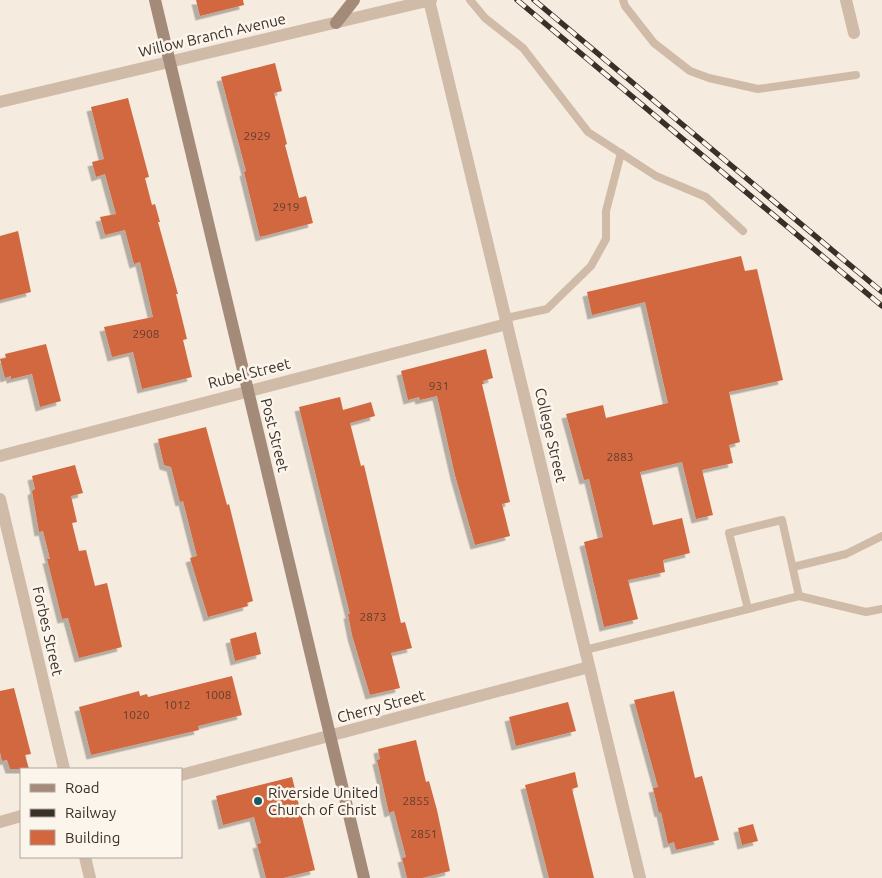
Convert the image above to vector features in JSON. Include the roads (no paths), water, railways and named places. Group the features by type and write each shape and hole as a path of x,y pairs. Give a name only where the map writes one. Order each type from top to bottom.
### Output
{"street":[{"name":"Post Street","path":"155,0 364,878"},
{"path":"336,23 354,0"},
{"name":"Willow Branch Avenue","path":"0,102 430,0"},
{"name":"College Street","path":"430,0 640,878"},
{"path":"846,0 854,33"},
{"name":"Rubel Street","path":"0,456 507,321"},
{"name":"Forbes Street","path":"0,499 64,768"},
{"name":"Cherry Street","path":"182,775 589,667"},
{"path":"0,822 20,816"},
{"path":"85,858 90,878"}],"lane":[{"path":"470,0 484,18 523,48 588,132 656,176 706,197 743,231"},
{"path":"623,0 625,6 654,43 690,71 709,78 758,89 856,75"},
{"path":"507,321 547,309 591,266 606,239 606,211 620,153"},
{"path":"748,609 729,533 782,520 800,596"},
{"path":"793,568 846,554 882,536"},
{"path":"585,650 800,596 866,612 882,609"}],"railway":[{"path":"517,0 882,306"},
{"path":"534,0 882,292"}],"place":[{"name":"Riverside United Church of Christ","path":"258,801"}]}
